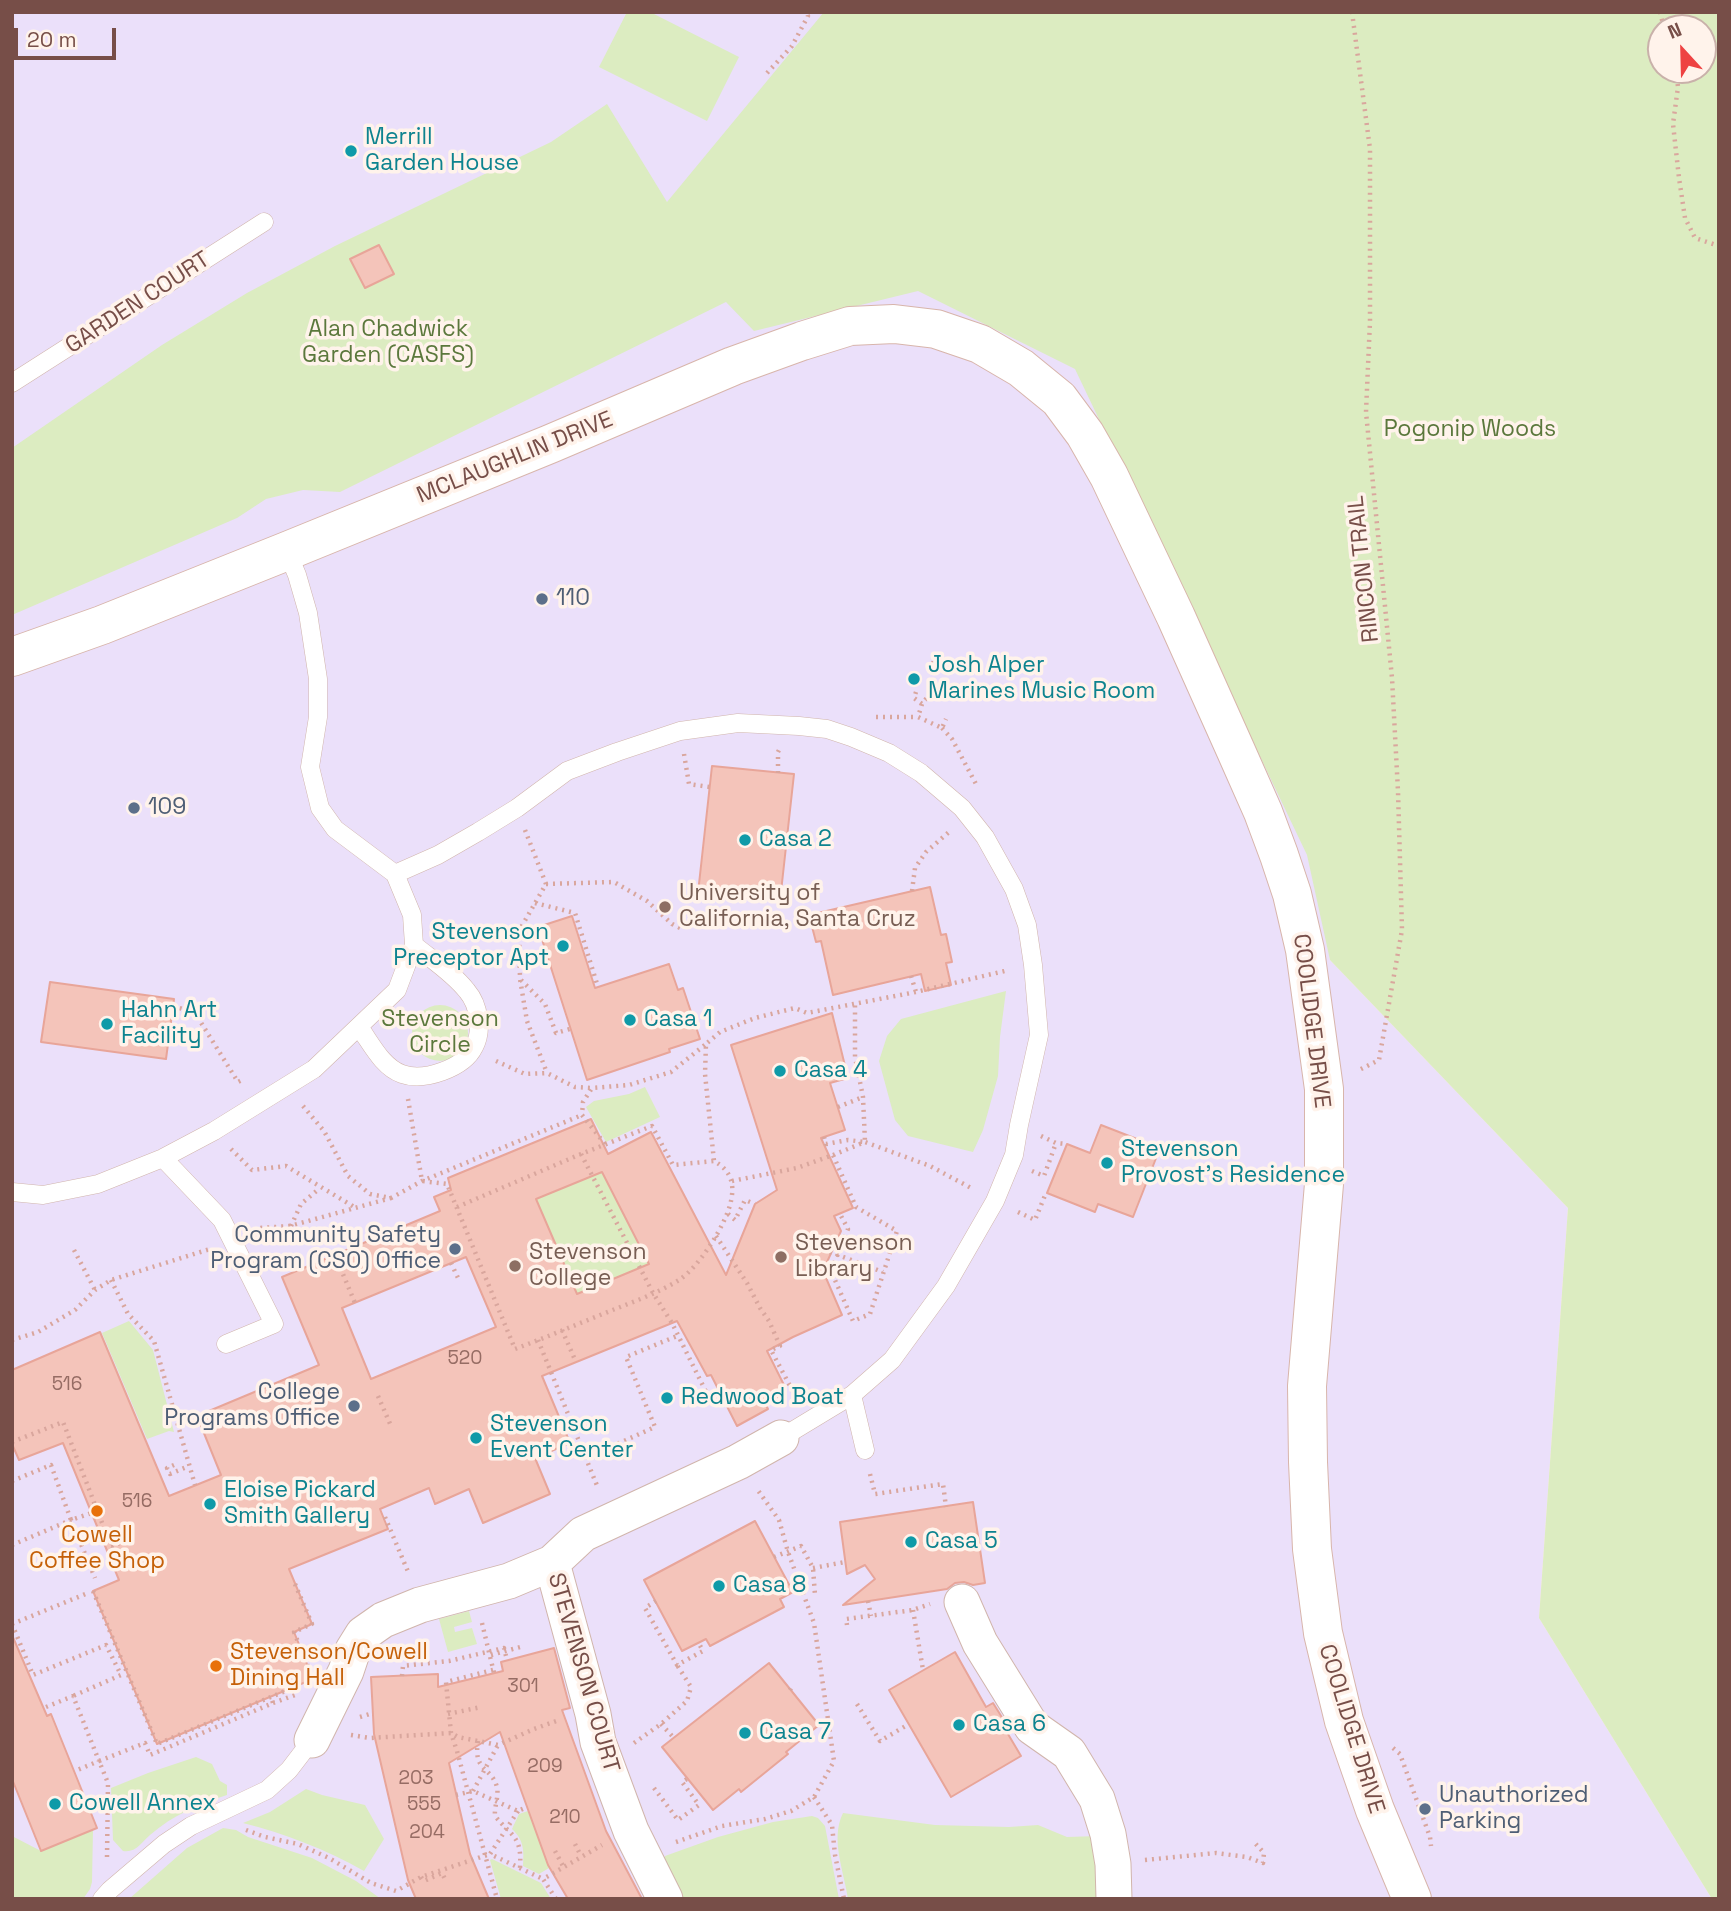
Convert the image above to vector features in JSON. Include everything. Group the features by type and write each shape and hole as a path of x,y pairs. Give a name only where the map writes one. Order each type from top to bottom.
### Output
{"street":[{"name":"MCLAUGHLIN DRIVE","path":"12,657 102,625 288,551 733,366 850,326 894,324 936,329 980,344 1021,368"},
{"name":"COOLIDGE DRIVE","path":"1021,368 1059,399 1085,434 1103,466 1176,617 1263,811 1292,894 1305,950 1324,1089 1324,1184 1307,1386 1312,1549 1322,1633 1344,1721 1375,1810 1412,1899"},
{"path":"312,1740 346,1671 353,1650 363,1634 383,1620 420,1605 509,1581 552,1563 583,1534 738,1462 794,1429"},
{"name":"STEVENSON COURT","path":"552,1563 593,1714 598,1742 641,1854 665,1899"},
{"path":"946,1603 981,1643 1032,1727 1069,1753 1097,1799 1108,1834 1113,1864 1114,1899"}],"lane":[{"name":"GARDEN COURT","path":"12,383 264,222"},
{"path":"12,1192 43,1195 99,1184 163,1158 214,1131 314,1069 397,990 414,945 411,915 395,874 335,829 320,808 310,767 318,717 318,679 308,613 288,551"},
{"path":"395,874 438,855 517,808 567,771 680,731 738,723 827,729 889,752 921,772 962,808 985,836 1014,889 1027,925 1033,965 1039,1035 1014,1155 995,1201 946,1286 892,1360 852,1395 794,1429"},
{"path":"359,1027 385,1063 402,1074 427,1076 452,1068 474,1050 479,1033 478,1012 469,992 414,945"},
{"path":"163,1158 222,1220 274,1324 226,1344"},
{"path":"852,1395 864,1450"},
{"path":"106,1894 164,1844 191,1826 267,1790 289,1770 312,1740"}],"path":[{"path":"767,73 792,46 808,16 807,12"},
{"name":"RINCON TRAIL","path":"1324,1089 1378,1060 1402,930 1392,678 1366,412 1370,321 1370,149 1352,12"},
{"path":"1678,84 1673,124 1685,218 1695,238 1719,246"},
{"path":"931,663 936,664 933,690 922,704 918,717 943,728 952,739 980,795"},
{"path":"933,690 941,690"},
{"path":"916,692 915,698 922,704"},
{"path":"943,728 946,719"},
{"path":"680,731 689,784 709,787"},
{"path":"517,808 546,884"},
{"path":"912,891 915,868 926,852 947,834"},
{"path":"546,884 614,882 647,901 671,924 684,930"},
{"path":"546,884 519,931 520,979 527,1021 547,1073"},
{"path":"535,903 575,914 598,987"},
{"path":"474,1050 525,1074 547,1073 575,1087 629,1085 671,1072 720,1032 755,1018 795,1008 807,1013 855,1004 1033,965"},
{"path":"911,976 916,992"},
{"path":"520,979 545,1004 556,1033 570,1029"},
{"path":"855,1004 855,1057 863,1097 865,1142"},
{"path":"173,1006 195,1013 238,1082 247,1078"},
{"path":"706,1044 705,1074 714,1161"},
{"path":"592,1088 583,1102 582,1115 606,1144"},
{"path":"838,1107 863,1097"},
{"path":"300,1102 324,1131 348,1175 370,1194 391,1198"},
{"path":"411,1113 422,1181"},
{"path":"260,1228 290,1226 391,1198 422,1181 582,1115"},
{"path":"422,1181 447,1184 515,1349 681,1279 711,1246 728,1214 732,1181 726,1167 714,1161 673,1165 652,1126 457,1208"},
{"path":"214,1131 252,1170 286,1166 357,1209"},
{"path":"1040,1135 1056,1143 1067,1144"},
{"path":"824,1137 826,1144 848,1140 865,1142 930,1166 1035,1220 1046,1193"},
{"path":"732,1181 797,1168 865,1142"},
{"path":"1024,1167 1044,1176 1056,1143"},
{"path":"581,1154 712,1404 723,1398"},
{"path":"832,1155 856,1207 897,1231 870,1314 853,1321 831,1271 848,1229 840,1214"},
{"path":"290,1226 301,1204 320,1188"},
{"path":"728,1214 735,1220 744,1200 755,1204"},
{"path":"716,1236 747,1283 780,1346 771,1350 794,1429"},
{"path":"74,1250 94,1290"},
{"path":"830,1252 883,1272"},
{"path":"335,1255 355,1303"},
{"path":"12,1340 38,1332 75,1310 94,1290 111,1280 184,1256"},
{"path":"451,1263 459,1280"},
{"path":"111,1280 128,1314 154,1341 195,1485"},
{"path":"562,1330 576,1362"},
{"path":"586,1458 655,1427 626,1357 677,1336"},
{"path":"538,1340 602,1498"},
{"path":"378,1396 391,1426"},
{"path":"12,1442 63,1422 111,1546 122,1567"},
{"path":"864,1450 875,1494 943,1485 946,1507"},
{"path":"641,1854 722,1826 765,1819 791,1811 814,1797 834,1760 814,1623 779,1520 738,1462"},
{"path":"12,1481 51,1465 95,1577"},
{"path":"174,1465 167,1468 170,1474 189,1466"},
{"path":"12,1545 106,1508"},
{"path":"384,1517 420,1605"},
{"path":"111,1546 120,1543"},
{"path":"774,1557 801,1546 813,1568 815,1595"},
{"path":"813,1568 845,1562"},
{"path":"295,1584 312,1625 294,1632 313,1679"},
{"path":"46,1707 121,1675 106,1645 33,1675 12,1624 90,1592 157,1744 303,1684"},
{"path":"634,1743 661,1724 687,1700 691,1687 645,1608 656,1601"},
{"path":"868,1601 871,1616"},
{"path":"847,1625 846,1619 946,1603"},
{"path":"913,1610 923,1671"},
{"path":"677,1665 703,1651 698,1642"},
{"path":"402,1676 403,1666 449,1661 524,1646"},
{"path":"490,1653 504,1648 507,1660"},
{"path":"490,1653 494,1671 446,1682 451,1733 471,1791 488,1854 496,1899"},
{"path":"73,1696 108,1783 106,1894"},
{"path":"75,1771 145,1743 150,1755 273,1703 271,1697"},
{"path":"857,1704 880,1741 909,1724"},
{"path":"448,1714 481,1707"},
{"path":"354,1736 370,1738 451,1733 458,1737 498,1745 566,1718"},
{"path":"661,1724 674,1738"},
{"path":"478,1741 477,1756 498,1791 495,1816 518,1841 521,1850 520,1868"},
{"path":"471,1791 498,1745"},
{"path":"648,1780 678,1820 699,1805 682,1782 687,1779"},
{"path":"456,1795 471,1791 518,1811"},
{"path":"814,1797 832,1825 844,1899"},
{"path":"218,1813 248,1831 298,1844 329,1858 371,1883 396,1891 421,1877 488,1854 518,1811 527,1807"},
{"path":"1113,1864 1216,1853 1247,1857 1263,1863 1264,1853 1254,1842"},
{"path":"575,1844 581,1856"},
{"path":"543,1879 597,1847"},
{"path":"555,1851 563,1866"},
{"path":"488,1854 543,1879 556,1899"},
{"path":"421,1877 424,1881 443,1873 446,1881"}],"shaded area":[{"name":"University of California, Santa Cruz","path":"12,12 1046,12 1250,49 1330,960 1568,1208 1539,1618 1712,1899 12,1899"}],"green space":[{"path":"627,12 650,12 739,57 707,121 599,67"},
{"name":"Pogonip Woods","path":"824,12 1719,12 1719,1899 1712,1899 1539,1618 1568,1208 1330,960 1307,855 1075,369 918,291 754,331 726,302 340,492 303,490 266,499 237,518 12,615 12,448 162,345 247,293 335,246 551,142 607,104 667,202"},
{"path":"1006,991 998,1076 983,1130 973,1152 908,1136 895,1120 879,1061 887,1036 901,1019"},
{"name":"Stevenson Circle","path":"434,1005 446,1005 456,1009 464,1017 468,1033 464,1049 456,1057 446,1061 434,1061 424,1057 416,1049 412,1039 412,1027 416,1017 424,1009"},
{"path":"645,1087 660,1117 606,1142 586,1107 594,1101 629,1094"},
{"path":"602,1172 649,1264 577,1294 536,1199"},
{"path":"129,1321 153,1350 174,1432 169,1431 147,1439 102,1333"},
{"path":"469,1611 472,1622 454,1627 455,1632 472,1628 477,1644 448,1652 439,1619"},
{"path":"196,1757 212,1764 220,1781 227,1785 227,1795 177,1816 135,1849 123,1851 113,1840 111,1788"},
{"path":"306,1789 365,1805 384,1839 364,1871 305,1843 243,1823 270,1812"},
{"path":"528,1811 549,1868 539,1874 523,1866 522,1846 512,1829 519,1814"},
{"path":"843,1813 935,1825 1038,1825 1067,1837 1098,1836 1104,1899 848,1899 838,1844 839,1823"},
{"path":"812,1816 825,1826 839,1899 683,1899 662,1864 665,1856 718,1837 773,1822"},
{"path":"223,1828 236,1830 248,1837 312,1858 356,1881 381,1899 129,1899 187,1848"},
{"path":"93,1830 92,1882 83,1899 12,1899 12,1836 41,1851"},
{"path":"490,1860 541,1883 551,1899 501,1899"}],"building":[{"path":"379,245 394,274 365,288 350,259"},
{"name":"Casa 2","path":"712,766 794,774 780,901 698,893"},
{"path":"930,887 941,935 946,934 952,962 946,963 951,985 925,991 921,974 833,995 821,941 816,942 809,915"},
{"name":"Casa 1","path":"572,916 595,988 669,964 678,990 683,988 700,1039 587,1080 538,927"},
{"name":"Hahn Art Facility","path":"50,982 174,999 166,1059 41,1042"},
{"path":"832,1013 848,1078 830,1083 845,1130 821,1138 853,1208 834,1216 841,1231 823,1271 842,1315 767,1351 785,1387 779,1391 781,1395 765,1403 768,1409 737,1426 711,1375 707,1376 677,1321 542,1376 570,1443 535,1458 550,1494 483,1523 469,1489 435,1504 429,1488 380,1509 388,1529 289,1569 312,1624 294,1632 313,1679 157,1744 93,1591 119,1580 63,1443 19,1460 12,1444 12,1370 100,1332 169,1496 221,1475 197,1416 319,1365 282,1277 440,1211 434,1197 451,1190 448,1178 591,1119 608,1154 651,1132 726,1275 755,1204 777,1190 731,1045","holes":["602,1172 649,1264 577,1294 536,1199","466,1257 496,1327 371,1379 342,1308"]},
{"name":"Stevenson Provost's Residence","path":"1101,1125 1160,1148 1133,1217 1098,1204 1095,1212 1047,1193 1067,1144 1090,1153"},
{"name":"Casa 5","path":"973,1502 985,1583 955,1583 947,1589 843,1605 875,1579 865,1565 847,1574 840,1522"},
{"name":"Casa 8","path":"755,1521 793,1592 780,1599 784,1607 710,1646 706,1639 682,1651 644,1580"},
{"name":"Cowell Annex","path":"12,1635 47,1716 51,1714 97,1828 41,1851 12,1779"},
{"path":"554,1648 570,1708 562,1710 606,1831 642,1899 568,1899 548,1865 500,1732 449,1763 470,1854 489,1899 416,1899 408,1880 374,1734 371,1677 438,1674 438,1687 503,1671 501,1662"},
{"name":"Casa 6","path":"955,1652 986,1707 993,1703 1021,1756 951,1797 889,1690"},
{"name":"Casa 7","path":"769,1663 819,1725 741,1792 739,1789 713,1810 662,1747"}],"place":[{"name":"Merrill Garden House","path":"351,151"},
{"name":"110","path":"542,599"},
{"name":"Josh Alper Marines Music Room","path":"914,679"},
{"name":"109","path":"134,808"},
{"name":"Casa 2","path":"745,840"},
{"name":"University of California, Santa Cruz","path":"665,907"},
{"name":"Stevenson Preceptor Apt","path":"563,946"},
{"name":"Casa 1","path":"630,1020"},
{"name":"Hahn Art Facility","path":"107,1024"},
{"name":"Casa 4","path":"780,1071"},
{"name":"Stevenson Provost's Residence","path":"1107,1163"},
{"name":"Community Safety Program (CSO) Office","path":"455,1249"},
{"name":"Stevenson Library","path":"781,1257"},
{"name":"Stevenson College","path":"515,1266"},
{"name":"Redwood Boat","path":"667,1398"},
{"name":"College Programs Office","path":"354,1406"},
{"name":"Stevenson Event Center","path":"476,1438"},
{"name":"Eloise Pickard Smith Gallery","path":"210,1504"},
{"name":"Cowell Coffee Shop","path":"97,1511"},
{"name":"Casa 5","path":"911,1542"},
{"name":"Casa 8","path":"719,1586"},
{"name":"Stevenson/Cowell Dining Hall","path":"216,1666"},
{"name":"Casa 6","path":"959,1725"},
{"name":"Casa 7","path":"745,1733"},
{"name":"Cowell Annex","path":"55,1804"},
{"name":"Unauthorized Parking","path":"1425,1809"}],"park label":[{"name":"Alan Chadwick Garden (CASFS)","path":"388,343"}]}
